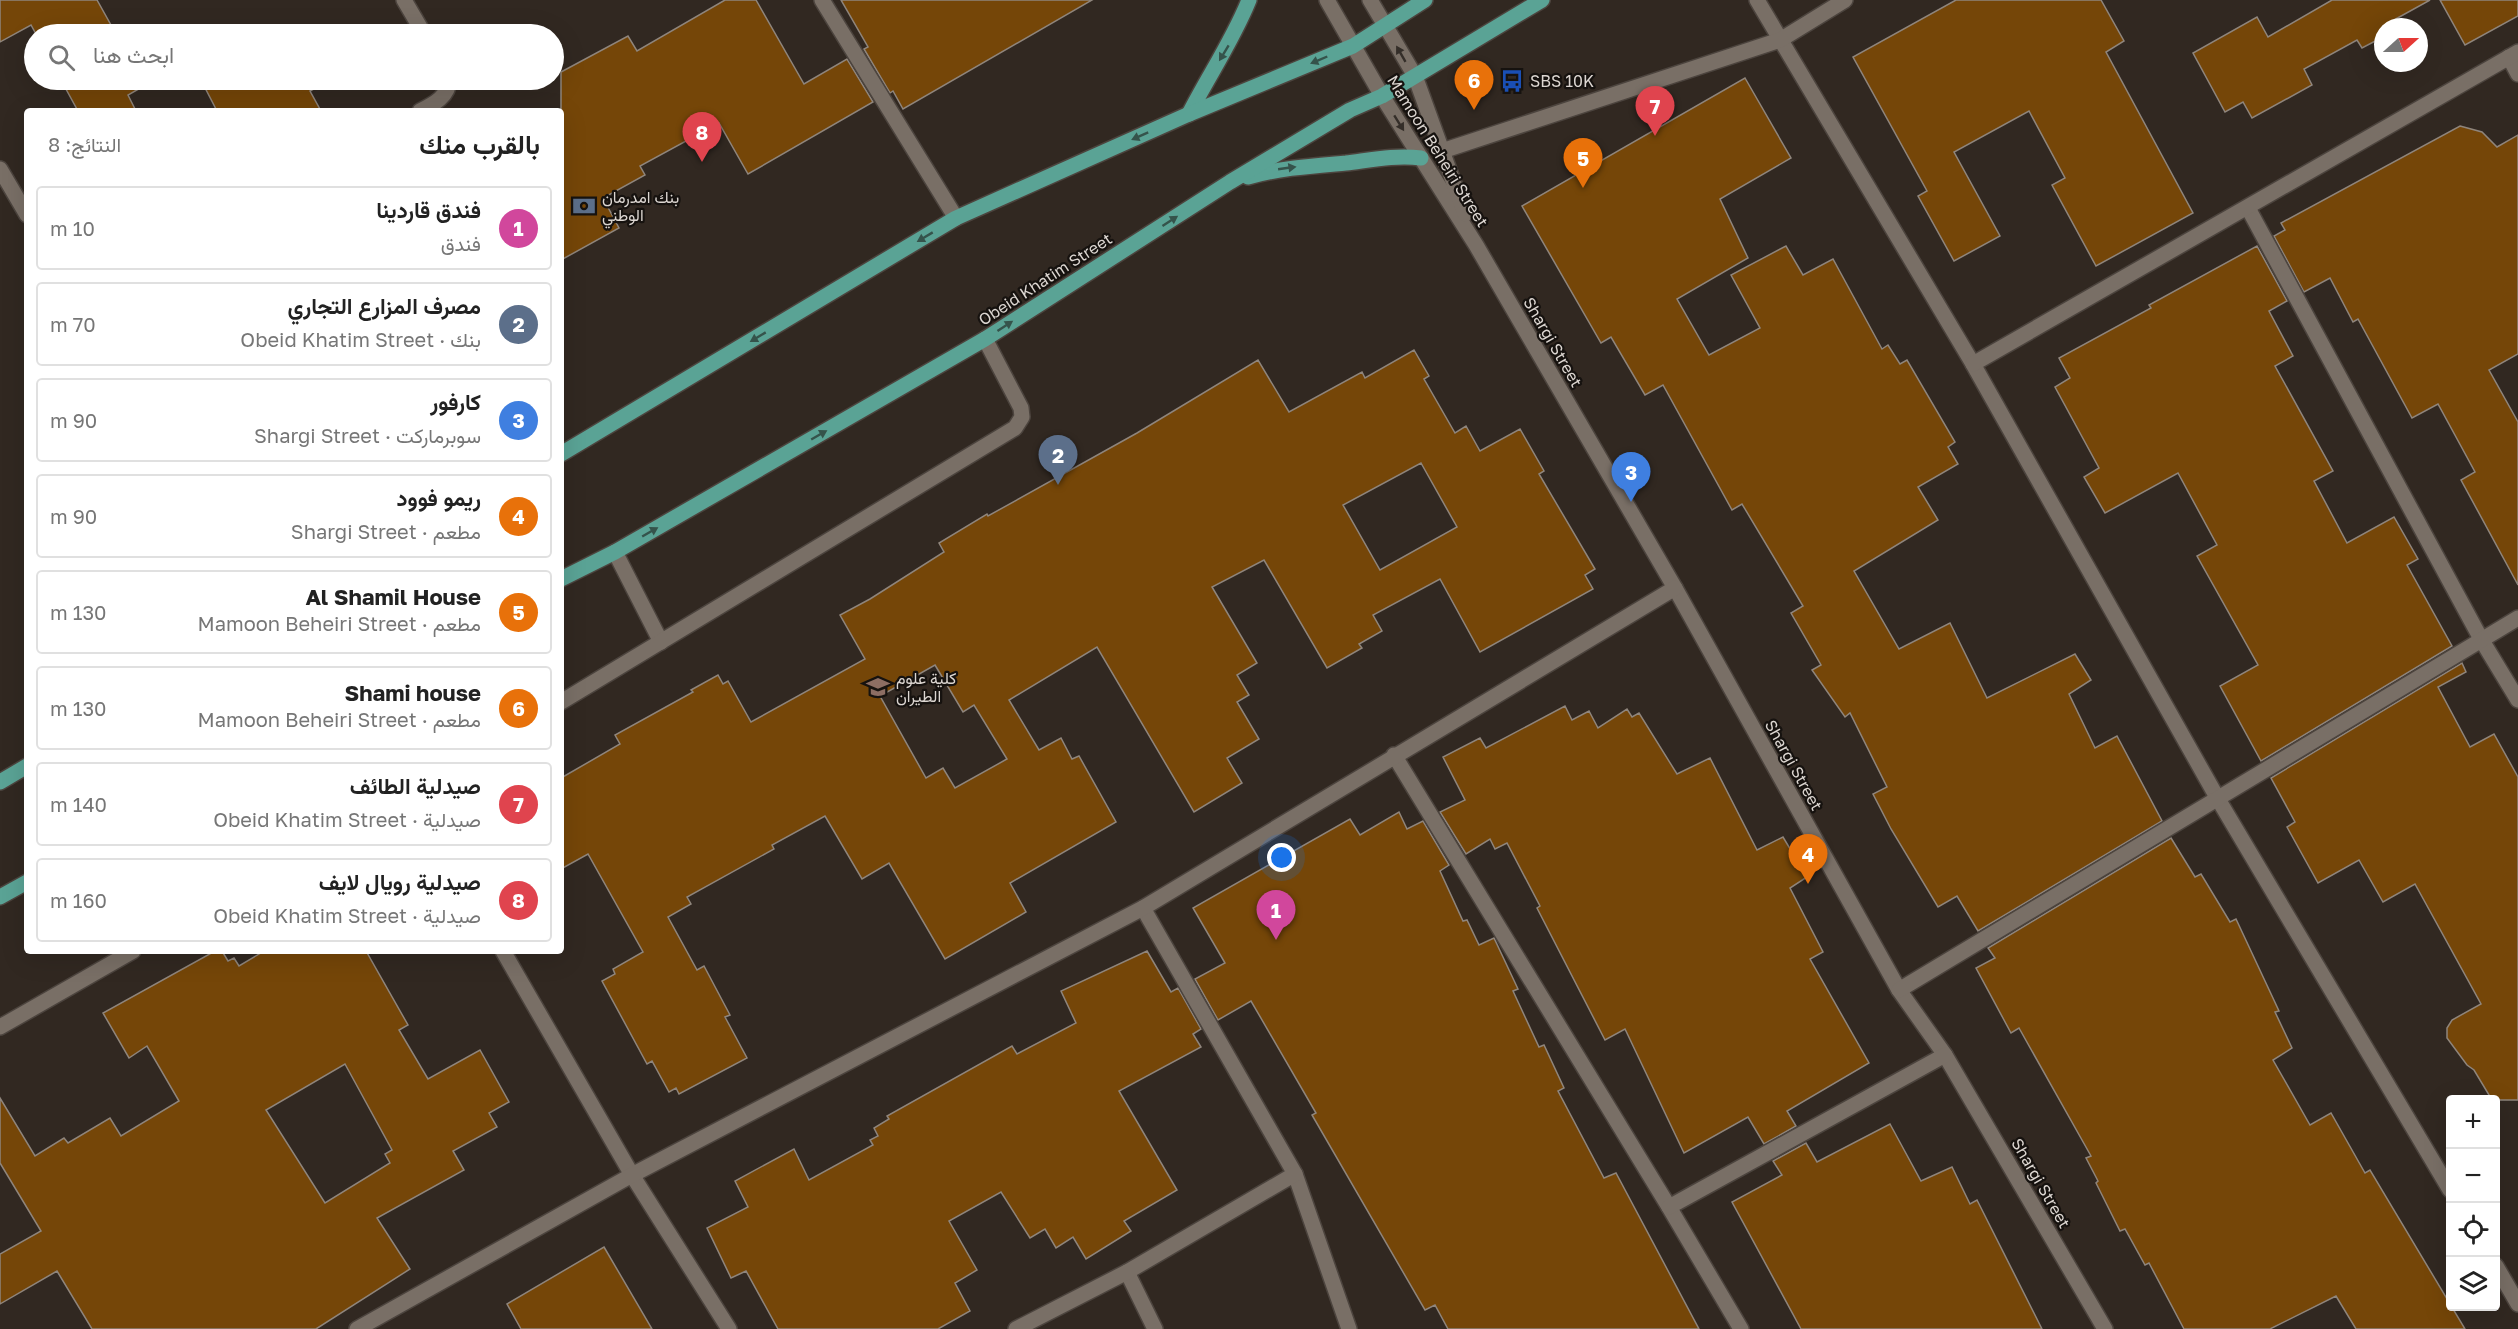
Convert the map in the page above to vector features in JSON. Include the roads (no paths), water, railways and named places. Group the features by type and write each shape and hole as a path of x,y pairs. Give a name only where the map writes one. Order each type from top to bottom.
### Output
{"main road":[{"path":"1189,114 1236,31 1249,0"},
{"path":"564,452 956,218 1189,114 1353,46 1425,0"},
{"name":"Obeid Khatim Street","path":"564,578 615,552 985,339 1230,182 1350,110 1382,96 1542,0"},
{"path":"1230,182 1277,169 1305,165 1402,155 1421,158"},
{"path":"0,782 24,768"},
{"path":"0,897 24,884"}],"street":[{"path":"404,0 418,24"},
{"path":"822,0 956,218"},
{"name":"Mamoon Beheiri Street","path":"1327,0 1382,96 1476,245"},
{"name":"Mamoon Beheiri Street","path":"1370,0 1415,76 1476,245"},
{"path":"1757,0 1974,364 2218,799 2446,1182"},
{"path":"1442,151 1780,40 1845,0"},
{"path":"1974,364 2513,54 2518,74"},
{"path":"425,108 443,96 447,90"},
{"path":"0,169 24,210"},
{"path":"2248,208 2481,639 2518,700"},
{"name":"Shargi Street","path":"1476,245 1675,588 1899,990 1946,1055 2105,1329"},
{"path":"564,700 1015,428 1022,417 1021,408 985,339"},
{"path":"615,552 661,642"},
{"path":"357,1329 632,1175 1143,908 1675,588"},
{"path":"1899,990 2518,618"},
{"path":"1394,755 1741,1329"},
{"path":"1143,908 1295,1174 1350,1329"},
{"path":"0,1027 124,954"},
{"path":"505,954 632,1175 729,1329"},
{"path":"1669,1207 1946,1055"},
{"path":"1016,1329 1126,1272 1295,1174"},
{"path":"1126,1272 1155,1329"},
{"path":"2500,1273 2518,1304"}],"place":[{"name":"SBS 10K","path":"1512,81"},
{"name":"Shami house","path":"1474,110"},
{"name":"صيدلية الطائف","path":"1655,136"},
{"name":"صيدلية رويال لايف","path":"702,162"},
{"name":"Al Shamil House","path":"1583,188"},
{"name":"بنك امدرمان الوطني","path":"584,206"},
{"name":"مصرف المزارع التجاري","path":"1058,485"},
{"name":"كارفور","path":"1631,502"},
{"name":"كلية علوم الطيران","path":"878,687"},
{"name":"ريمو فوود","path":"1808,884"},
{"name":"فندق قاردينا","path":"1276,940"}]}
